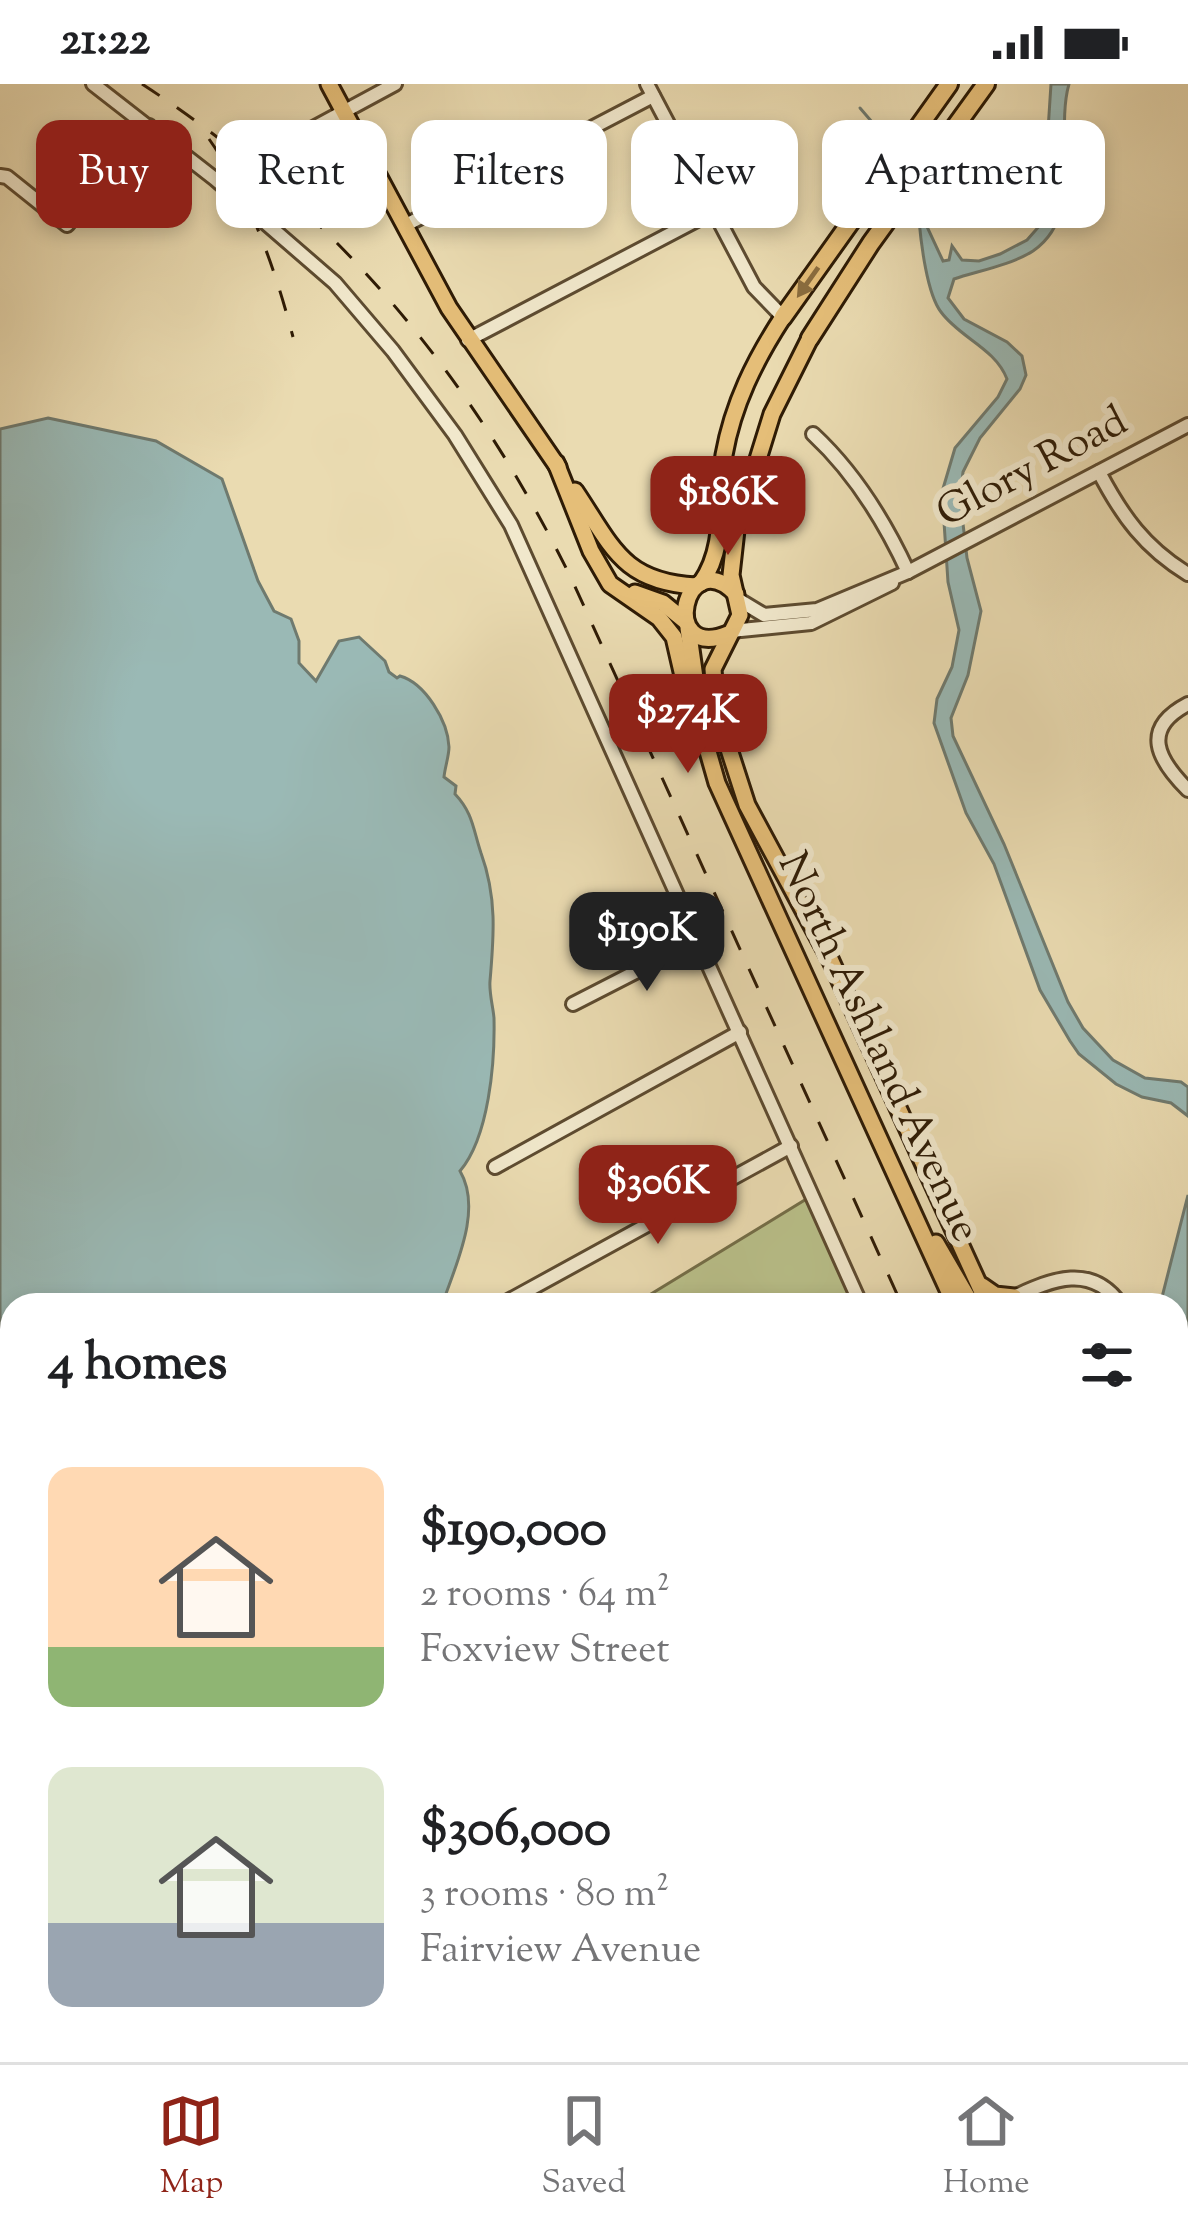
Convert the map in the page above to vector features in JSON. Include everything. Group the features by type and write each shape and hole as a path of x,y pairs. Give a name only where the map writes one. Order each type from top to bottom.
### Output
{"highway":[{"path":"783,317 949,84"},
{"path":"810,338 871,243 986,84"}],"main road":[{"path":"329,84 468,340 616,556 646,578 721,582 738,597"},
{"path":"703,734 684,602 718,549 723,458 734,413 783,317"},
{"path":"556,463 607,576 672,608 710,638 729,632 740,615 731,574 736,530 782,392 810,338"},
{"name":"North Ashland Avenue","path":"607,576 625,596 659,618 674,637 694,724 703,734 725,802 948,1293"},
{"name":"North Ashland Avenue","path":"729,632 713,669 713,688 747,805 831,961 983,1293"},
{"path":"908,1201 965,1293"},
{"path":"979,1285 993,1293"}],"street":[{"path":"93,84 115,92 143,120"},
{"path":"327,120 395,84"},
{"path":"404,226 650,90 666,120"},
{"path":"192,162 334,283 393,351 479,470 511,525 856,1293"},
{"path":"0,176 36,200"},
{"path":"468,340 682,228"},
{"path":"723,228 754,287 783,317"},
{"name":"Glory Road","path":"738,597 764,615 817,610 908,572 1188,425"},
{"path":"813,434 839,458 886,526 908,572"},
{"path":"1099,472 1143,541 1188,574"},
{"name":"Glory Road","path":"729,632 812,623 885,589 908,572"},
{"path":"1188,704 1163,724 1158,747 1165,766 1188,790"},
{"path":"573,1004 698,940"},
{"path":"495,1167 740,1032"},
{"path":"524,1293 791,1146"},
{"path":"1028,1293 1055,1279 1076,1277 1101,1285 1109,1293"}],"green space":[{"path":"813,1195 856,1293 653,1293"}],"water":[{"path":"1051,84 1069,84 1065,120 1049,120"},
{"path":"920,228 928,228 943,261 949,260 952,246 962,260 979,261 1027,240 1038,228 1053,228 1033,251 954,279 948,298 964,319 1007,342 1022,356 1026,375 980,438 963,472 960,498 967,558 981,611 968,675 951,718 953,736 1083,1028 1113,1060 1145,1078 1188,1087 1188,1116 1171,1103 1142,1097 1116,1084 1070,1041 1040,990 994,864 966,813 934,723 959,630 948,582 942,492 955,448 998,397 1007,379 994,359 936,304"},
{"path":"48,418 156,441 222,479 258,581 274,611 291,619 299,641 299,663 316,681 339,641 359,637 385,661 389,672 418,686 440,715 449,750 444,777 456,786 455,794 472,822 492,901 494,1018 484,1119 460,1171 469,1203 468,1220 446,1293 0,1293 0,429"},
{"path":"1188,1195 1188,1293 1163,1293"}],"waterway":[{"path":"860,108 870,120"}],"railway":[{"path":"142,84 276,185 336,242 392,302 490,434 572,580 897,1293"},
{"path":"209,139 260,234 293,337"}]}
